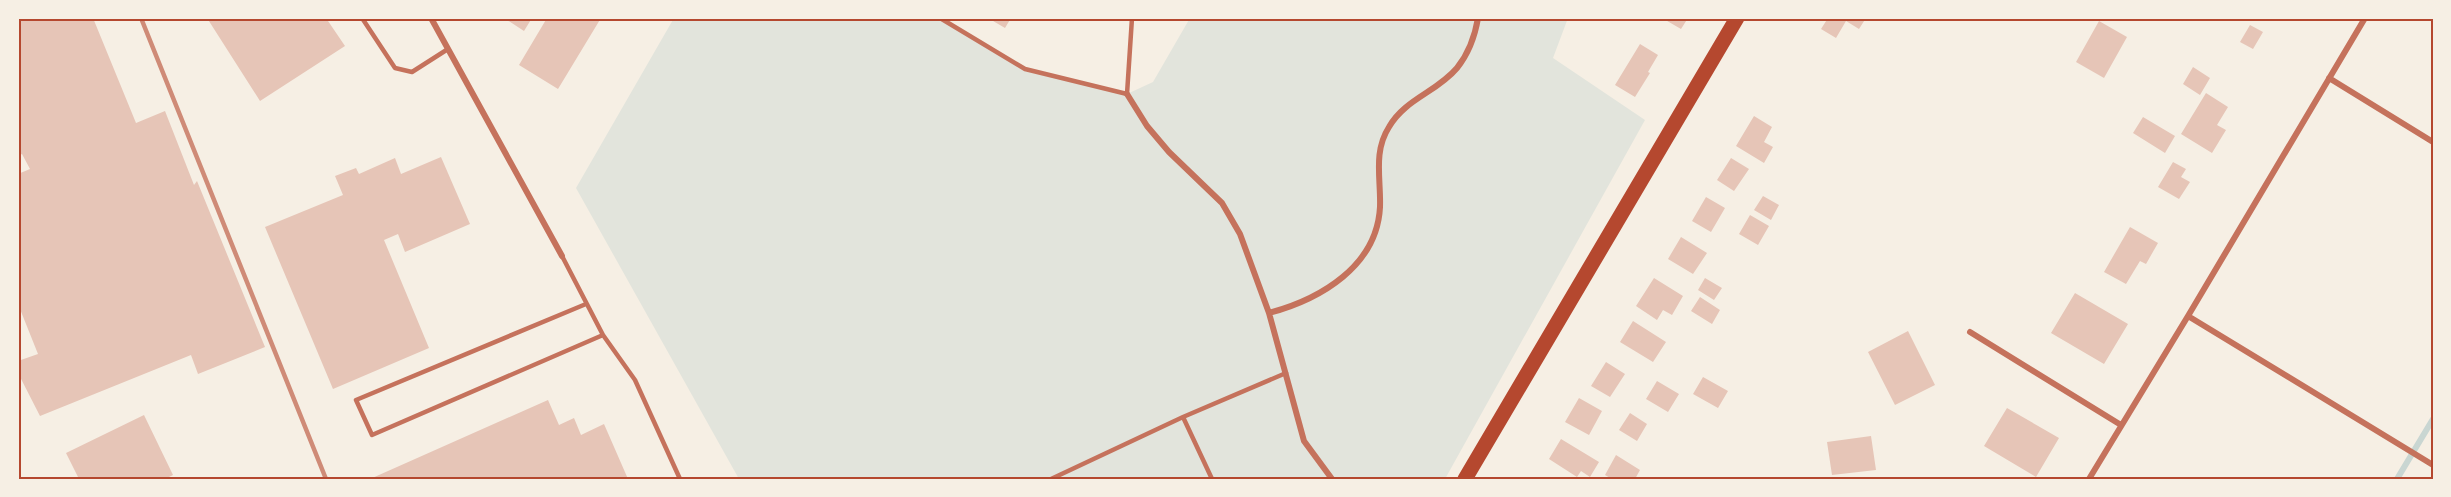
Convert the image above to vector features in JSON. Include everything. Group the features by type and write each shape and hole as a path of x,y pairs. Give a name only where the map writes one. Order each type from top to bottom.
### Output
{"main road":[{"path":"1465,479 1737,18"}],"street":[{"path":"431,18 562,256"},
{"path":"1269,313 1294,306 1321,292 1342,278 1361,258 1371,243 1378,225 1380,148 1387,129 1399,111 1456,69 1468,51 1478,18"},
{"path":"2089,479 2365,18"},
{"path":"2329,78 2433,142"},
{"path":"1127,94 1147,126 1169,152 1222,203 1240,234 1269,313 1304,441 1332,479"},
{"path":"2188,316 2433,465"},
{"path":"1970,332 2121,424"}],"lane":[{"path":"363,18 395,68 412,72 448,49"},
{"path":"940,18 1025,69 1127,94 1132,18"},
{"path":"562,256 603,335 635,380 680,479"},
{"path":"586,304 356,400 372,435 603,335"},
{"path":"1051,479 1184,417 1286,373"},
{"path":"1184,417 1212,479"}],"shaded area":[{"path":"674,18 940,18 1025,69 1127,94 1153,82 1190,18 1568,18 1553,58 1645,120 1445,479 739,479 576,188"}],"building":[{"path":"18,18 93,18 136,123 165,111 194,185 197,181 265,347 198,374 191,355 40,416 18,373 18,361 38,354 18,304 18,174 30,169 22,154 18,156"},
{"path":"207,18 326,18 345,46 260,101"},
{"path":"504,18 532,18 524,31"},
{"path":"547,18 601,18 558,89 519,65"},
{"path":"988,18 1011,18 1005,28"},
{"path":"1662,18 1688,18 1681,29"},
{"path":"1828,18 1866,18 1859,29 1846,21 1836,38 1821,29"},
{"path":"2099,21 2127,37 2104,78 2076,62"},
{"path":"2250,25 2263,32 2253,49 2240,42"},
{"path":"1640,44 1658,55 1635,97 1615,85"},
{"path":"2193,67 2210,78 2200,95 2183,84"},
{"path":"2206,93 2228,107 2217,125 2226,130 2212,153 2181,134"},
{"path":"1754,116 1772,127 1764,142 1773,147 1764,163 1736,146"},
{"path":"2143,117 2175,136 2165,153 2133,133"},
{"path":"441,157 470,224 405,252 398,234 384,240 429,348 333,389 265,227 343,195 335,176 356,168 359,174 395,158 401,174"},
{"path":"1731,158 1749,169 1734,191 1717,180"},
{"path":"2173,162 2186,169 2181,177 2190,182 2179,199 2158,187"},
{"path":"1763,196 1779,205 1771,220 1754,210"},
{"path":"1706,197 1725,208 1711,232 1692,221"},
{"path":"1750,215 1769,226 1758,245 1739,234"},
{"path":"2130,227 2158,243 2146,264 2140,261 2126,284 2104,272"},
{"path":"1681,237 1707,253 1693,274 1668,259"},
{"path":"1654,278 1683,296 1672,315 1663,310 1657,320 1636,306"},
{"path":"1705,278 1722,288 1714,300 1698,290"},
{"path":"2075,293 2128,324 2104,364 2051,333"},
{"path":"1700,297 1720,310 1712,324 1691,311"},
{"path":"1633,321 1666,342 1653,362 1620,342"},
{"path":"1908,331 1935,385 1895,405 1868,352"},
{"path":"1606,362 1625,374 1610,397 1591,386"},
{"path":"1703,377 1728,391 1718,408 1693,394"},
{"path":"1657,381 1679,394 1668,412 1646,399"},
{"path":"1579,398 1602,411 1589,435 1565,422"},
{"path":"548,400 559,425 574,418 581,435 604,424 628,479 370,479"},
{"path":"2007,408 2059,438 2036,477 1984,446"},
{"path":"1630,413 1647,424 1637,441 1619,430"},
{"path":"144,415 173,475 165,479 79,479 66,453"},
{"path":"1871,436 1876,470 1832,475 1827,442"},
{"path":"1561,439 1599,462 1590,477 1581,471 1577,477 1549,459"},
{"path":"1616,455 1640,470 1635,479 1612,479 1605,475"}],"waterway":[{"path":"2397,479 2433,419"}],"railway":[{"path":"141,18 326,479"}]}
